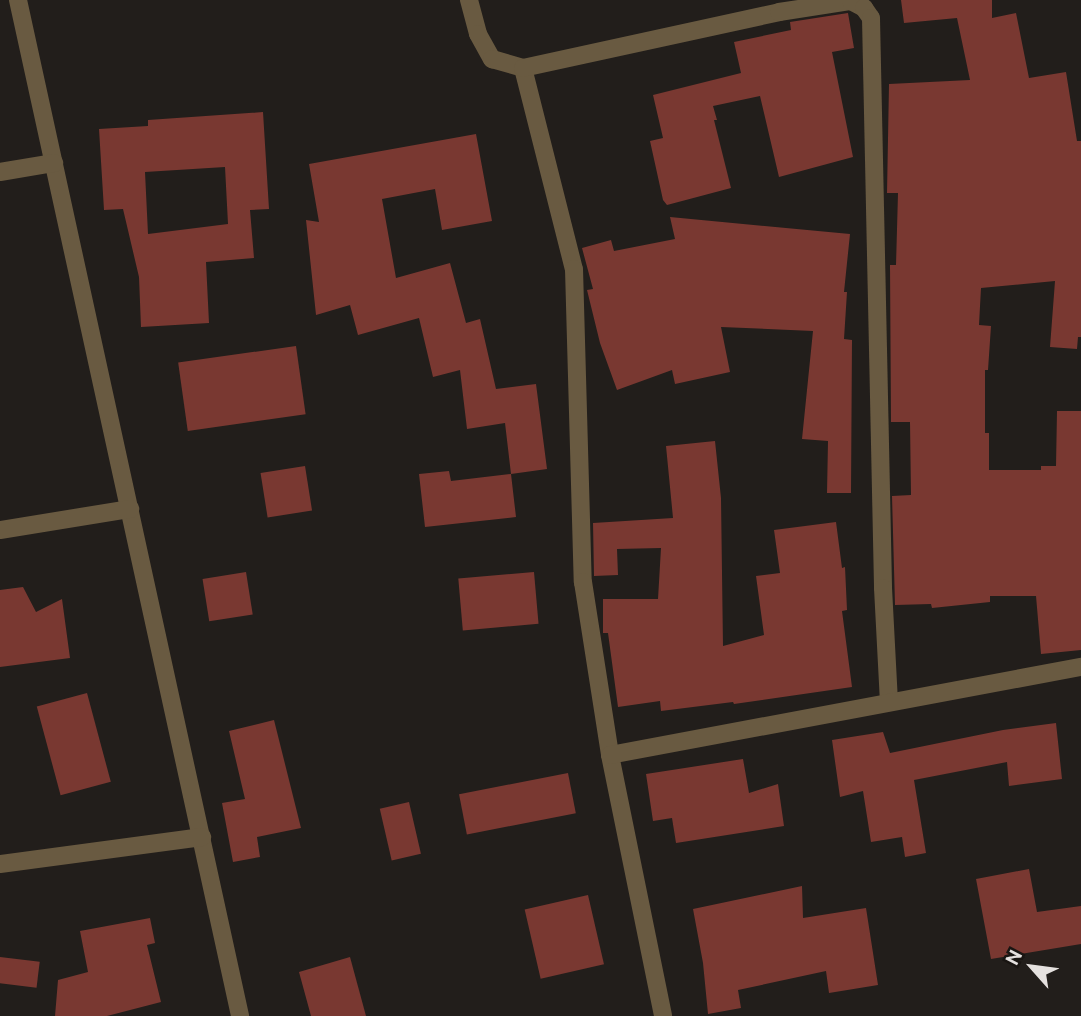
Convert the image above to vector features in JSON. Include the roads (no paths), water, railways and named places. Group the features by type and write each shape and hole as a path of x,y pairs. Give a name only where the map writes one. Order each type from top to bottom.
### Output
{"street":[{"path":"18,0 240,1016"},
{"path":"469,0 478,34 492,59 523,68 779,12 851,1 864,8 871,18 883,588 889,702"},
{"path":"523,68 574,269 583,582 610,755 663,1016"},
{"path":"0,172 54,163"},
{"path":"0,530 130,509"},
{"path":"610,755 1081,667"},
{"path":"0,864 202,837"}]}
